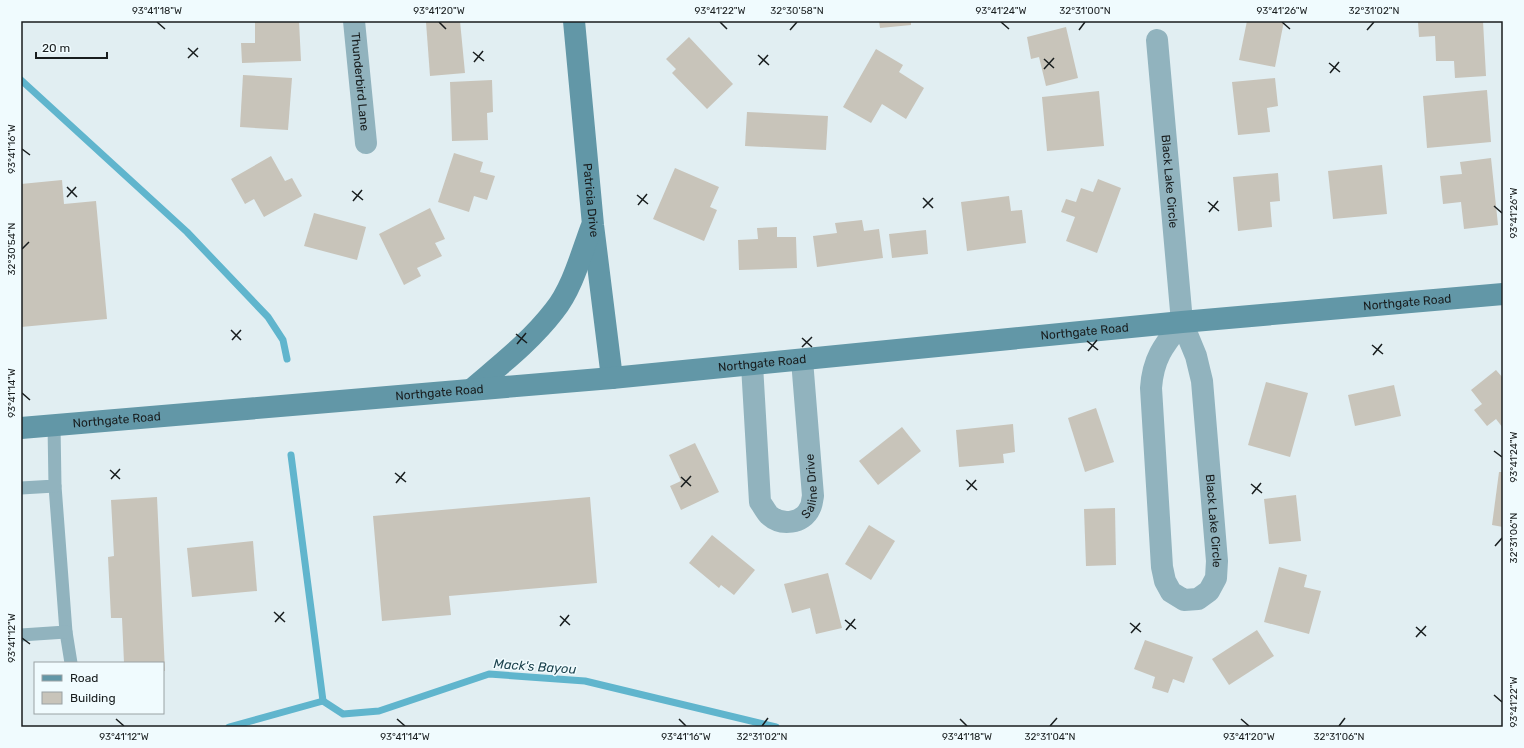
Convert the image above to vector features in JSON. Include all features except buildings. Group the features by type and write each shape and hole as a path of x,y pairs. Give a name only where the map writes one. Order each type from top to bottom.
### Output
{"main road":[{"name":"Patricia Drive","path":"574,21 592,225 612,378"},
{"path":"472,389 523,345 554,311 573,278 592,225"},
{"name":"Northgate Road","path":"21,428 612,378 1182,322 1503,294"}],"street":[{"name":"Thunderbird Lane","path":"354,21 366,143"},
{"name":"Black Lake Circle","path":"1157,40 1182,322 1190,339 1202,381 1217,561 1216,578 1209,591 1198,599 1184,600 1171,592 1162,567 1151,388 1152,373 1159,354 1182,322"},
{"name":"Saline Drive","path":"752,365 760,502 768,514 777,520 790,523 802,518 810,509 813,496 802,360"}],"lane":[{"path":"54,425 55,486 66,632 71,662"},
{"path":"21,488 55,486"},
{"path":"21,635 66,632"}],"waterway":[{"path":"21,80 187,232 268,317 283,340 287,359"},
{"path":"291,455 323,701"},
{"name":"Mack's Bayou","path":"229,727 323,701 343,714 379,711 489,674 585,681 776,727"}]}
